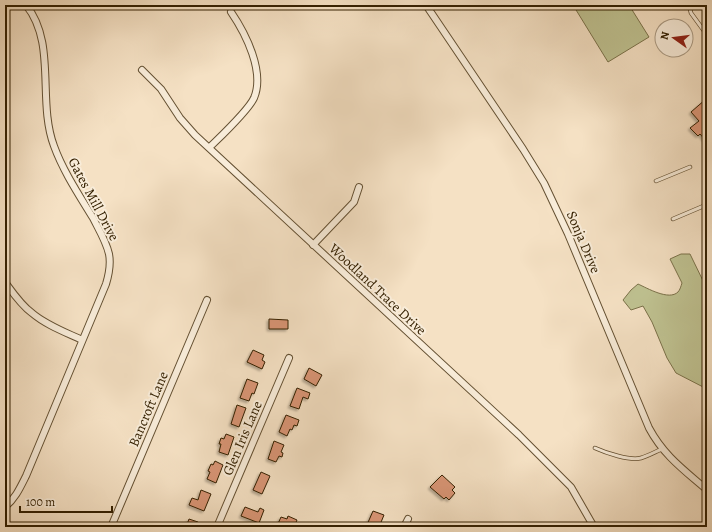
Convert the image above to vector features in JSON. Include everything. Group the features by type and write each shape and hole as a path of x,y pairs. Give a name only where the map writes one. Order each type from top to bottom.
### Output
{"street":[{"name":"Gates Mill Drive","path":"5,507 11,503 26,476 106,284 110,271 109,255 104,238 60,162 50,136 46,111 43,40 38,25 26,5"},
{"name":"Sonja Drive","path":"426,5 523,149 544,184 568,234 656,442 668,456 707,490"},
{"path":"209,148 254,99 257,86 255,62 241,26 231,12"},
{"name":"Woodland Trace Drive","path":"142,70 161,89 180,118 195,136 519,435 571,487 594,527"},
{"path":"314,245 354,202 359,187"},
{"path":"5,282 16,297 32,313 48,324 82,340"},
{"name":"Bancroft Lane","path":"111,527 207,300"},
{"name":"Glen Iris Lane","path":"219,527 289,358"},
{"path":"404,527 408,519"}],"lane":[{"path":"689,5 691,13 707,35"},
{"path":"656,181 690,167"},
{"path":"673,219 707,205"},
{"path":"595,448 607,453 633,459 642,458 662,449"}],"green space":[{"path":"573,5 629,5 649,37 608,62"},
{"path":"681,254 690,254 707,289 707,389 676,373 667,358 652,322 643,306 631,310 623,300 638,284 652,291 669,295 678,292 682,283 670,259"}],"building":[{"path":"706,99 707,142 700,134 698,136 690,128 699,121 691,112"},
{"path":"269,319 288,320 288,329 269,329"},
{"path":"253,350 264,355 262,360 265,362 262,369 247,362"},
{"path":"309,368 322,375 316,386 304,379"},
{"path":"247,379 258,383 254,394 252,393 249,401 240,398"},
{"path":"297,388 310,393 308,399 303,397 299,409 290,406"},
{"path":"237,405 246,408 239,427 231,424"},
{"path":"286,415 299,420 297,426 294,425 292,430 290,429 287,436 279,432"},
{"path":"226,434 234,437 228,455 219,452 221,438 224,439"},
{"path":"274,441 284,445 281,452 283,453 282,457 279,456 276,462 268,459"},
{"path":"215,461 223,465 216,483 207,479 211,464 213,465"},
{"path":"261,472 270,476 262,494 253,490"},
{"path":"442,475 455,487 452,490 455,493 449,500 446,497 444,499 430,487"},
{"path":"201,490 211,494 204,511 189,505 192,498 198,500"},
{"path":"245,507 258,512 260,508 264,510 259,523 241,516"},
{"path":"373,511 384,515 379,527 366,527"},
{"path":"288,516 297,520 294,527 277,526 281,517 287,519"},
{"path":"189,519 198,522 197,527 186,527"},
{"path":"431,523 440,527 429,527"}]}
